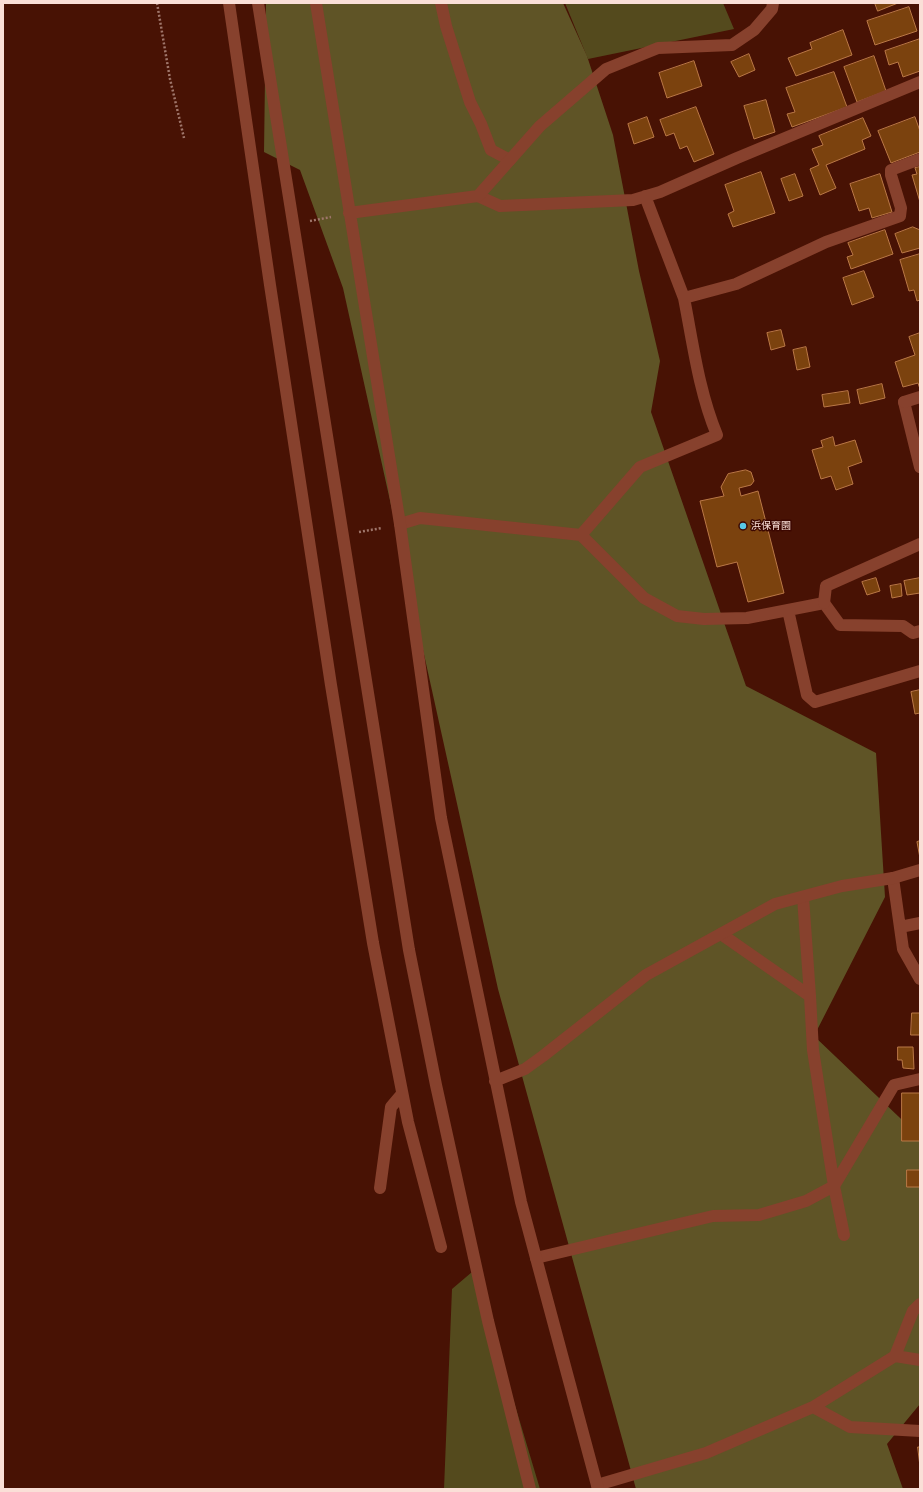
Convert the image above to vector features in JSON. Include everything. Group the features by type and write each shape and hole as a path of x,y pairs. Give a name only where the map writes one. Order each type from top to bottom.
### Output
{"street":[{"path":"229,3 331,685 373,943 408,1122 441,1247"},
{"path":"258,3 292,225 410,950 433,1070 488,1321 530,1489"},
{"path":"316,3 400,524 441,818 521,1202 598,1487 706,1453 813,1407 895,1356 913,1311 920,1304"},
{"path":"441,3 446,26 470,102 481,124 490,150 510,160"},
{"path":"478,196 540,126 606,69 658,48 732,45 754,30 772,9 773,3"},
{"path":"349,213 478,196 500,206 633,200 660,192 744,155 920,82"},
{"path":"684,298 736,284 826,242 900,216 901,208 890,175 891,170 920,159"},
{"path":"581,535 640,468 718,435 709,414 695,357 684,298 645,196"},
{"path":"920,397 904,402 920,467"},
{"path":"400,524 420,518 581,535 644,598 677,616 704,619 747,618 824,603"},
{"path":"920,544 826,586 824,603 840,625 903,626 913,633 920,631"},
{"path":"788,610 807,695 816,702 920,670"},
{"path":"496,1081 525,1069 646,975 775,904 842,886 893,878 920,870"},
{"path":"893,878 903,949 920,979"},
{"path":"803,897 813,1050 834,1186 844,1235"},
{"path":"900,927 920,923"},
{"path":"721,934 810,996"},
{"path":"536,1258 713,1216 759,1215 806,1201 834,1186 894,1085 920,1080"},
{"path":"380,1188 391,1107 402,1094"},
{"path":"895,1356 920,1360"},
{"path":"813,1407 850,1427 920,1431"}],"path":[{"path":"157,3 170,79 184,138"},
{"path":"292,225 349,213"},
{"path":"343,535 400,524"}],"shaded area":[{"path":"266,3 563,3 587,56 613,135 639,271 660,361 651,412 746,686 876,753 885,897 814,1036 920,1137 920,1404 887,1444 903,1489 636,1489 498,989 343,288 300,170 264,152"},
{"path":"565,3 723,3 734,29 588,59"},
{"path":"472,1272 494,1335 540,1489 444,1489 452,1289"}],"building":[{"path":"875,3 898,3 878,11"},
{"path":"909,7 917,31 875,45 867,21"},
{"path":"843,30 852,55 796,76 788,58 812,49 810,43"},
{"path":"920,39 920,71 903,77 898,62 889,65 885,51"},
{"path":"749,54 755,70 739,77 731,62"},
{"path":"874,56 886,91 857,102 844,67"},
{"path":"694,61 702,86 667,98 659,73"},
{"path":"834,72 847,107 792,127 787,114 795,112 786,88"},
{"path":"766,100 775,132 754,139 744,106"},
{"path":"696,107 714,154 694,162 687,146 680,149 674,133 666,136 660,120"},
{"path":"647,117 654,137 634,144 628,124"},
{"path":"915,117 920,131 920,152 891,163 878,131"},
{"path":"863,118 871,136 862,140 865,149 826,165 836,188 820,195 810,169 819,165 812,149 823,145 819,136"},
{"path":"920,167 920,202 912,175 917,174 915,168"},
{"path":"761,172 775,213 733,227 728,214 734,211 725,185"},
{"path":"795,174 803,196 789,201 781,179"},
{"path":"880,174 892,212 872,218 869,208 859,211 850,184"},
{"path":"913,227 920,230 920,248 902,253 895,234"},
{"path":"885,230 893,254 851,269 847,257 853,255 848,243"},
{"path":"920,254 920,300 917,301 914,290 909,291 900,260"},
{"path":"864,271 874,297 852,305 843,278"},
{"path":"781,330 785,346 771,350 767,333"},
{"path":"920,333 920,389 918,383 903,387 895,362 915,355 909,337"},
{"path":"806,347 810,367 797,370 793,350"},
{"path":"882,384 885,398 860,404 857,390"},
{"path":"848,391 850,403 824,407 822,395"},
{"path":"833,437 835,446 855,440 862,462 848,467 853,484 836,490 831,476 821,479 812,450 823,447 821,441"},
{"path":"746,470 751,472 754,481 751,485 739,488 741,496 758,491 784,593 748,602 737,562 717,567 700,501 724,496 721,487 728,474"},
{"path":"876,578 880,591 867,595 862,582"},
{"path":"920,578 920,593 907,595 904,581"},
{"path":"901,584 902,596 892,598 890,586"},
{"path":"920,690 920,713 915,714 911,692"},
{"path":"920,841 920,858 917,842"},
{"path":"912,1013 920,1013 920,1035 911,1035"},
{"path":"898,1047 913,1047 914,1069 903,1068 902,1060 898,1060"},
{"path":"902,1093 920,1093 920,1141 902,1141"},
{"path":"907,1170 920,1170 920,1187 907,1187"},
{"path":"918,1447 920,1447 920,1466"}],"place":[{"name":"浜保育園","path":"743,526"}]}
